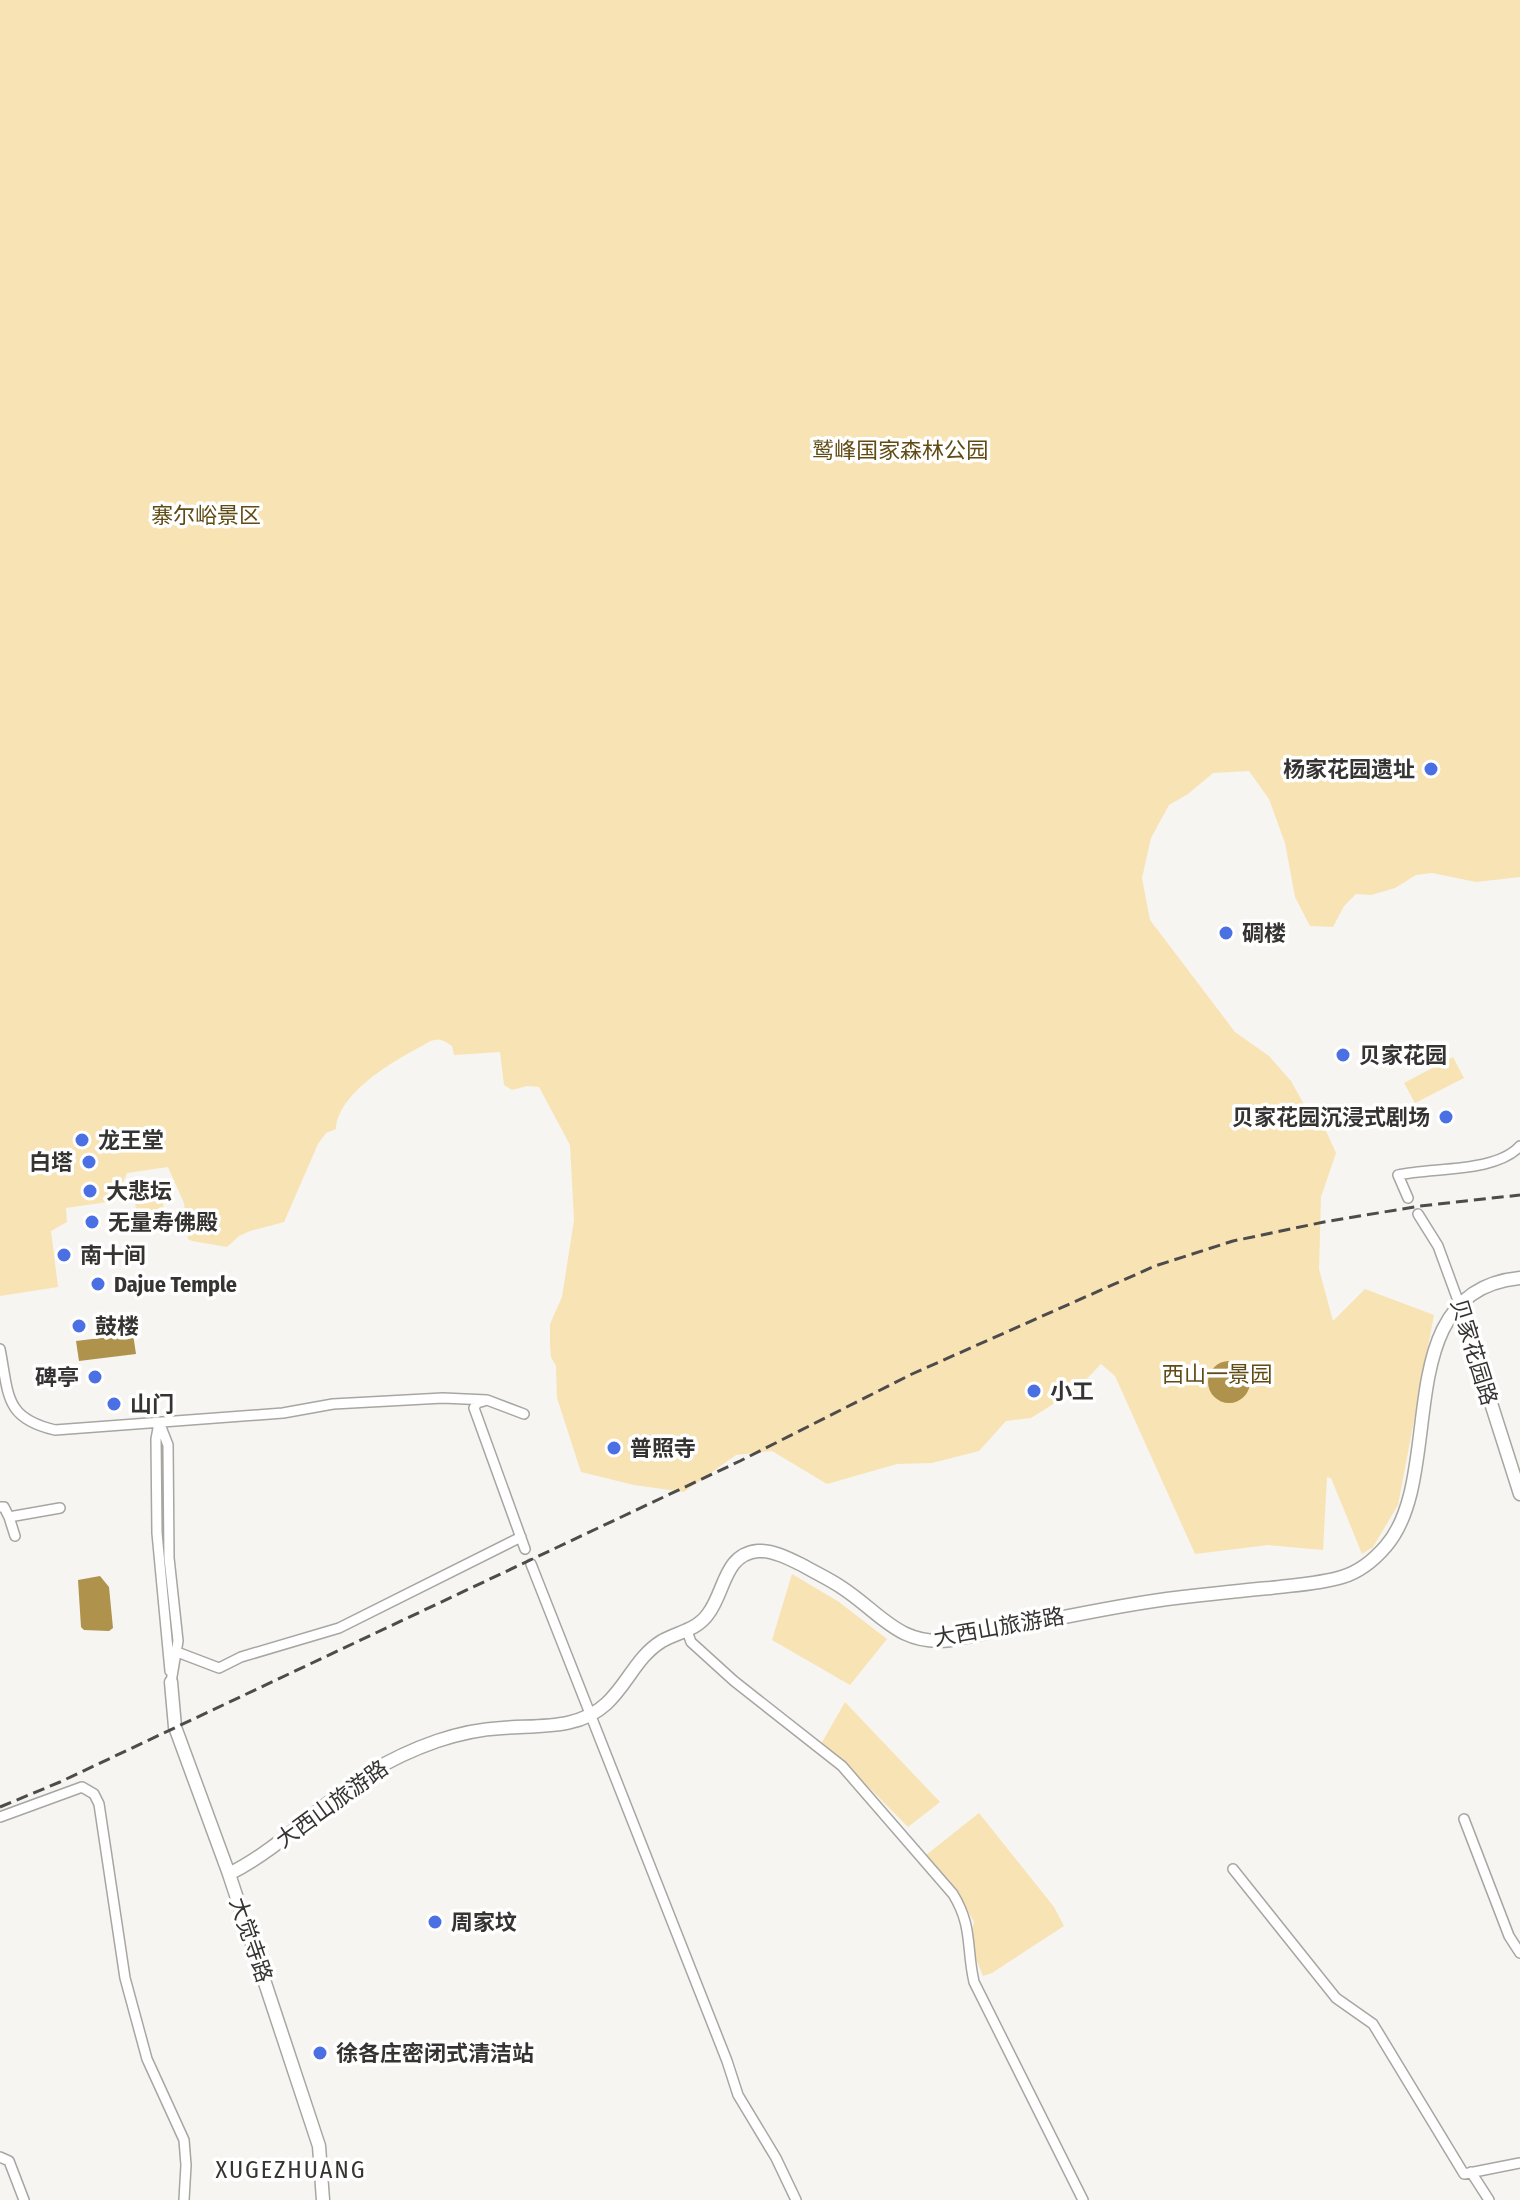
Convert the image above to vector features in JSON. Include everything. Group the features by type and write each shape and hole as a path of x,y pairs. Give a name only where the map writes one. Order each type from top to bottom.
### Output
{"street":[{"path":"1408,1198 1398,1175 1486,1163 1510,1154 1520,1146"},
{"name":"贝家花园路","path":"1418,1214 1436,1239 1520,1494"},
{"name":"大西山旅游路","path":"229,1874 251,1863 369,1773 418,1748 478,1731 566,1724 591,1715 613,1697 645,1653 687,1631 709,1613 734,1563 747,1554 759,1551 776,1554 841,1586 891,1627 909,1637 929,1640 951,1640 1111,1607 1347,1576 1381,1552 1402,1520 1411,1488 1434,1348 1452,1315 1460,1306 1491,1286 1520,1278"},
{"path":"0,1349 16,1413 33,1425 55,1430 283,1413 333,1404 443,1398 487,1400 524,1414"},
{"path":"487,1400 477,1403 474,1408 525,1549"},
{"name":"大觉寺路","path":"159,1422 156,1444 157,1533 175,1727 229,1874 319,2146 323,2200"},
{"name":"大觉寺路","path":"159,1422 168,1445 167,1527 177,1652 171,1682"},
{"path":"0,1507 4,1507 15,1536"},
{"path":"9,1517 60,1508"},
{"path":"177,1652 219,1668 241,1657 339,1628 521,1537"},
{"path":"531,1564 738,2095 776,2158 796,2200"},
{"path":"687,1631 691,1642 734,1681 842,1766 953,1894 968,1926 969,1959 974,1982 1083,2200"},
{"path":"0,1817 82,1787 94,1794 99,1804 125,1978 147,2059 184,2140 184,2200"},
{"path":"1464,1819 1509,1936 1520,1953"},
{"path":"1233,1869 1336,1998 1373,2024 1464,2174 1520,2163"},
{"path":"0,2157 9,2161 24,2200"},
{"path":"1471,2172 1489,2200"}],"green space":[{"name":"鹫峰国家森林公园","path":"0,0 1520,0 1520,877 1476,882 1432,873 1416,875 1395,888 1371,895 1356,894 1344,906 1333,927 1310,926 1295,897 1285,843 1269,799 1249,771 1213,773 1169,805 1151,838 1142,878 1150,920 1235,1032 1269,1056 1291,1081 1306,1108 1326,1131 1336,1153 1321,1197 1319,1269 1333,1321 1365,1289 1434,1315 1398,1505 1373,1547 1362,1554 1331,1478 1327,1477 1323,1550 1268,1545 1195,1554 1115,1376 1101,1364 1077,1389 1031,1418 1006,1421 979,1451 932,1463 897,1464 827,1484 772,1451 736,1455 684,1492 634,1485 581,1472 557,1398 556,1366 551,1357 550,1344 550,1324 562,1297 574,1220 570,1145 539,1087 512,1090 504,1085 500,1052 454,1055 452,1046 439,1040 433,1040 394,1062 355,1092 339,1116 336,1129 326,1133 318,1144 284,1222 250,1231 227,1247 192,1241 188,1239 184,1203 168,1167 127,1173 115,1201 66,1208 67,1222 51,1231 58,1287 0,1296"},
{"path":"1453,1057 1464,1078 1415,1103 1404,1083"},
{"path":"152,1180 162,1194 164,1213 137,1216 132,1183"},
{"path":"792,1574 839,1602 887,1639 850,1685 772,1640"},
{"path":"845,1702 940,1802 908,1827 836,1754 821,1744"},
{"path":"979,1813 1054,1907 1064,1926 983,1976 969,1942 974,1922 956,1890 926,1855"}],"shaded area":[{"path":"133,1334 136,1354 79,1361 76,1341"},
{"path":"1229,1361 1244,1367 1250,1382 1244,1397 1229,1403 1214,1397 1208,1382 1214,1367"},
{"path":"100,1576 109,1587 113,1628 109,1631 84,1630 81,1627 78,1580"}],"railway":[{"path":"0,1807 60,1782 740,1461 912,1374 1155,1266 1233,1241 1324,1222 1420,1206 1520,1195"}],"place":[{"name":"杨家花园遗址","path":"1431,769"},
{"name":"碉楼","path":"1226,933"},
{"name":"贝家花园","path":"1343,1055"},
{"name":"贝家花园沉浸式剧场","path":"1446,1117"},
{"name":"龙王堂","path":"82,1140"},
{"name":"白塔","path":"89,1162"},
{"name":"大悲坛","path":"90,1191"},
{"name":"无量寿佛殿","path":"92,1222"},
{"name":"南十间","path":"64,1255"},
{"name":"Dajue Temple","path":"98,1284"},
{"name":"鼓楼","path":"79,1326"},
{"name":"碑亭","path":"95,1377"},
{"name":"小工","path":"1034,1391"},
{"name":"山门","path":"114,1404"},
{"name":"普照寺","path":"614,1448"},
{"name":"周家坟","path":"435,1922"},
{"name":"徐各庄密闭式清洁站","path":"320,2053"}],"district":[{"name":"XUGEZHUANG","path":"291,2170"}],"park label":[{"name":"寨尔峪景区","path":"206,515"},
{"name":"西山一景园","path":"1217,1374"}]}
